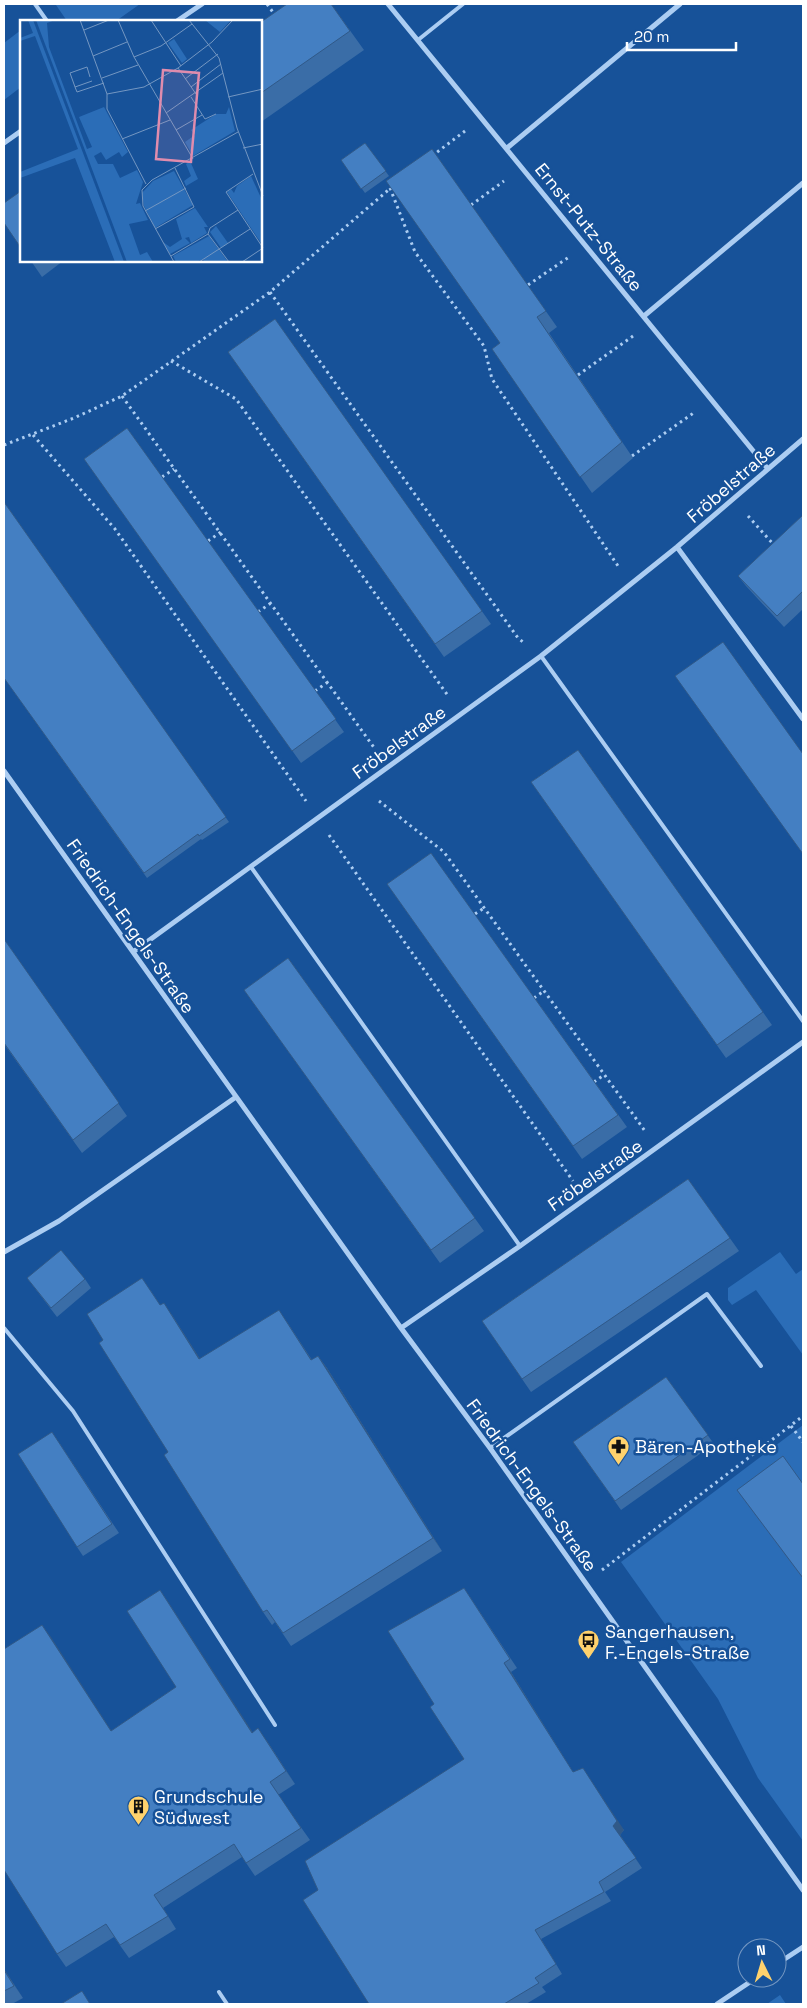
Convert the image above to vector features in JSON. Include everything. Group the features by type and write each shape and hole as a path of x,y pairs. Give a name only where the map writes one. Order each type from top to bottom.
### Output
{"street":[{"path":"178,20 202,4"},
{"name":"Ernst-Putz-Straße","path":"388,4 768,469"},
{"path":"507,148 680,4"},
{"path":"4,143 20,132"},
{"path":"644,316 803,183"},
{"name":"Fröbelstraße","path":"133,952 541,656 677,548 803,438"},
{"path":"677,548 803,719"},
{"name":"Friedrich-Engels-Straße","path":"4,771 401,1328 490,1448 803,1890"},
{"name":"Fröbelstraße","path":"401,1328 520,1246 803,1042"},
{"path":"4,1252 59,1221 236,1098"},
{"path":"787,1957 803,1947"},
{"path":"717,2004 741,1988"}],"lane":[{"path":"35,4 46,20"},
{"path":"418,40 463,4"},
{"path":"541,656 803,1021"},
{"path":"251,867 520,1246"},
{"path":"490,1448 707,1294 761,1366"},
{"path":"4,1328 73,1411 275,1725"},
{"path":"219,1992 227,2004"}],"path":[{"path":"267,4 277,18"},
{"path":"428,159 481,118"},
{"path":"471,205 523,168"},
{"path":"4,445 74,418 122,396 270,292 398,182"},
{"path":"390,188 415,252 484,346 492,379 631,585"},
{"path":"528,285 586,245"},
{"path":"270,292 518,638 541,656"},
{"path":"578,376 650,323"},
{"path":"171,361 236,399 461,714"},
{"path":"122,396 388,767"},
{"path":"632,456 712,400"},
{"path":"33,435 116,530 585,1198"},
{"path":"162,477 174,469"},
{"path":"748,516 774,546"},
{"path":"208,541 221,532"},
{"path":"258,612 271,602"},
{"path":"315,691 328,682"},
{"path":"361,786 444,852 657,1148"},
{"path":"475,914 484,908"},
{"path":"534,998 544,991"},
{"path":"594,1082 604,1075"},
{"path":"586,1583 803,1416"},
{"path":"791,1426 803,1442"}],"shaded area":[{"path":"140,4 117,20 66,20 56,5"},
{"path":"20,31 20,88 4,100 4,43"},
{"path":"780,1252 796,1274 803,1269 803,1355 756,1290 732,1305 728,1300 728,1288"},
{"path":"803,1425 803,1841 758,1778 718,1699 621,1562"},
{"path":"780,1995 786,2004 767,2004"}],"building":[{"path":"287,4 331,4 350,31 262,92 262,21"},
{"path":"365,143 386,171 361,189 341,160"},
{"path":"432,149 546,311 537,317 622,442 580,477 492,349 500,343 386,181"},
{"path":"20,192 20,247 4,223 4,203"},
{"path":"275,319 482,611 435,644 228,352"},
{"path":"127,428 336,719 292,751 84,459"},
{"path":"4,502 226,817 199,836 198,834 144,873 4,678"},
{"path":"803,515 803,591 777,616 738,576"},
{"path":"723,642 803,754 803,854 675,676"},
{"path":"578,750 763,1012 717,1045 531,782"},
{"path":"431,853 618,1115 573,1146 387,884"},
{"path":"4,939 119,1103 73,1140 4,1043"},
{"path":"288,958 475,1218 431,1250 244,990"},
{"path":"688,1179 730,1238 522,1379 482,1321"},
{"path":"61,1250 85,1279 51,1308 27,1278"},
{"path":"142,1278 160,1305 164,1303 199,1359 279,1310 311,1360 318,1356 433,1538 283,1633 267,1610 263,1612 164,1455 168,1452 99,1343 103,1340 87,1314"},
{"path":"666,1377 708,1435 615,1501 573,1442"},
{"path":"52,1432 112,1524 77,1547 18,1454"},
{"path":"783,1456 803,1484 803,1578 737,1490"},
{"path":"464,1588 510,1659 504,1663 573,1772 583,1768 617,1821 613,1826 636,1858 599,1882 604,1892 535,1930 556,1964 535,1978 539,1983 504,2004 369,2004 303,1900 318,1890 305,1861 464,1759 430,1707 434,1704 388,1631"},
{"path":"160,1590 252,1733 258,1728 286,1771 270,1782 301,1828 246,1863 234,1844 154,1895 168,1916 120,1945 106,1924 57,1954 4,1870 4,1649 42,1625 111,1731 176,1687 127,1611"},
{"path":"4,1970 14,1986 4,1991"},
{"path":"82,1991 90,2004 61,2004"}],"place":[{"name":"Bären-Apotheke","path":"619,1465"},
{"name":"Sangerhausen, F.-Engels-Straße","path":"589,1660"},
{"name":"Grundschule Südwest","path":"138,1825"}]}
